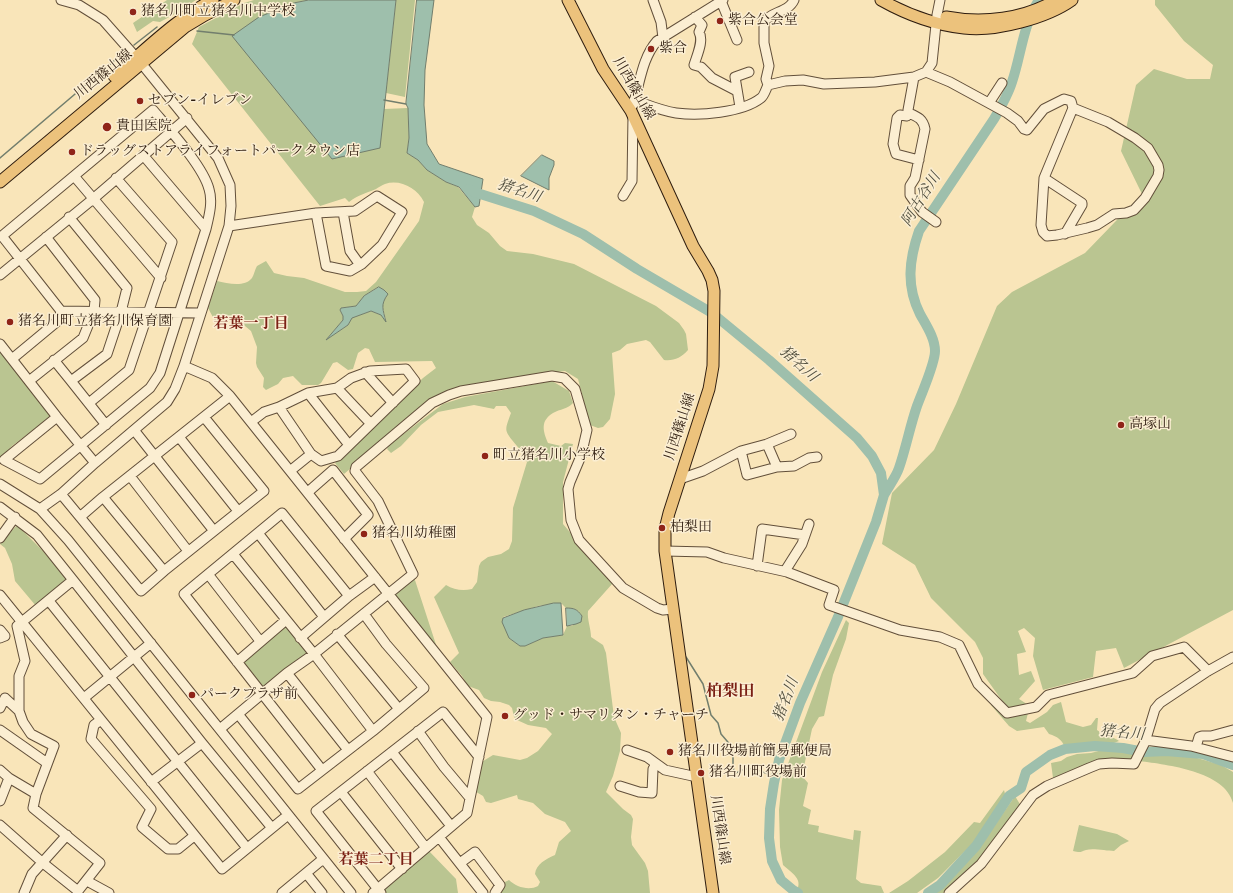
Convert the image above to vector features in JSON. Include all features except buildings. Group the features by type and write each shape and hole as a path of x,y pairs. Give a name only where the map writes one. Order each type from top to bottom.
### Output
{"main road":[{"name":"川西篠山線","path":"0,182 138,60 182,18 213,0"},
{"name":"川西篠山線","path":"0,172 124,68 205,15 234,0"},
{"name":"川西篠山線","path":"568,0 603,69 633,109 693,246 712,280 714,291 713,366 709,389 665,529 665,551 713,893"},
{"path":"881,0 902,12 937,19 965,28 985,28 1019,19 1040,16 1053,11 1072,0"},
{"path":"896,0 937,19"},
{"path":"1019,19 1053,2"}],"street":[{"path":"40,509 61,494 167,402 175,389 184,366 229,226 231,206 230,185 218,158 187,118 103,20 79,5 61,0"},
{"path":"653,0 661,22 663,38"},
{"path":"633,109 663,110 676,113 700,114 725,112 750,104 762,98 768,85 766,79 769,66 764,43 764,22 769,17 787,8 794,0"},
{"path":"768,85 785,81 803,80 824,84 874,82 914,77 926,72 932,63 940,0"},
{"path":"623,196 632,181 633,109 644,64 651,49 663,38 722,1 737,40"},
{"path":"695,17 702,26 699,32 701,36 700,44 694,64 701,67 712,78 737,91"},
{"path":"740,107 735,77 749,72"},
{"path":"926,72 950,82 1007,113 1027,130 1044,108 1064,99 1071,101 1073,108 1044,178 1041,225 1043,232 1047,236 1065,234 1097,225 1114,214 1126,213 1134,210 1145,198 1158,176 1159,170 1153,155 1142,143 1108,122 1073,108"},
{"path":"914,77 908,110 910,113 922,120 925,129 920,160 915,178 910,186 910,195 922,212 936,222"},
{"path":"991,104 1002,83"},
{"path":"57,417 4,460 40,479 150,388 160,373 206,229 210,212 209,189 199,167 153,110 2,236 62,311"},
{"path":"910,113 907,116 900,115 898,118 893,144 896,154 920,160"},
{"path":"0,275 93,199 187,118"},
{"path":"144,156 206,229"},
{"path":"74,176 160,278"},
{"path":"89,403 129,370 172,242 116,178"},
{"path":"1044,178 1082,203 1082,206 1065,234"},
{"path":"229,226 316,213 355,211 377,196 402,212 382,245 360,265 350,271 326,266 316,213"},
{"path":"343,212 350,251 360,265"},
{"path":"69,218 127,288 121,312 107,354 71,381"},
{"path":"29,381 83,338 94,311 95,300 46,237"},
{"path":"62,311 200,313"},
{"path":"12,359 59,320 62,311"},
{"path":"0,344 95,463"},
{"path":"54,360 106,425"},
{"path":"184,366 212,378 230,396 487,717 479,757 466,813 378,892 316,811 443,712 479,757"},
{"path":"251,422 264,412 279,407 308,393 337,388 351,378 370,370 406,369 415,381 338,456 321,461 311,454 279,407"},
{"path":"365,372 393,403"},
{"path":"220,729 287,673 314,654 413,574 378,501 355,471 356,467 432,403 461,391 552,376 564,378 575,389 586,430 582,456 568,489 571,520 579,540 623,588 657,608 663,610 673,609"},
{"path":"337,388 371,424"},
{"path":"308,393 349,445"},
{"path":"80,517 230,396"},
{"path":"61,494 140,591 238,510 264,491 204,417"},
{"path":"134,430 214,530"},
{"path":"680,479 702,471 741,451 767,444 791,434"},
{"path":"179,436 238,510"},
{"path":"767,444 777,467"},
{"path":"741,451 747,475 777,467 794,466 809,458 817,457"},
{"path":"290,471 311,454"},
{"path":"308,492 333,470 368,515 344,539"},
{"path":"130,476 188,551"},
{"path":"0,484 40,509 68,540 351,893"},
{"path":"103,497 164,571"},
{"path":"0,507 37,535 202,743 272,828"},
{"path":"322,770 184,594 282,513 349,596"},
{"path":"0,538 15,518"},
{"path":"785,571 802,544 809,524"},
{"path":"757,566 762,529 805,535"},
{"path":"258,533 324,616"},
{"path":"665,551 707,552 724,558 785,571 834,590 829,605 900,630 940,637 959,645 978,684 1007,713 1036,708 1048,695 1133,673 1152,656 1184,647 1208,671"},
{"path":"232,554 314,654 373,731"},
{"path":"208,574 260,641"},
{"path":"300,638 324,616 374,577"},
{"path":"0,825 43,863 78,891 100,863 33,808 36,794 54,746 31,734 23,722 19,711 19,676 25,661 17,626 73,580"},
{"path":"0,595 222,869 288,815"},
{"path":"49,601 247,848"},
{"path":"238,714 298,789 373,731 424,688 386,644 364,614"},
{"path":"237,662 286,620"},
{"path":"0,630 5,636 0,638"},
{"path":"337,634 399,709"},
{"path":"84,698 152,643"},
{"path":"949,893 981,864 1033,795 1047,786 1099,764 1134,764 1145,741 1155,709 1160,703 1208,671 1233,657"},
{"path":"287,673 348,750"},
{"path":"0,708 5,698 19,711"},
{"path":"101,720 94,726 91,739 151,810 142,827 168,849 178,849 194,836"},
{"path":"0,730 47,763"},
{"path":"1196,747 1199,737 1211,736 1233,730"},
{"path":"418,731 444,767 470,798"},
{"path":"1145,741 1196,747 1233,757"},
{"path":"151,782 202,743"},
{"path":"627,750 647,757 665,770 697,777"},
{"path":"392,752 452,826"},
{"path":"620,786 639,792 652,793 653,769 656,764"},
{"path":"0,770 9,778 36,794"},
{"path":"367,772 426,848"},
{"path":"0,801 9,778"},
{"path":"341,792 402,869"},
{"path":"24,893 32,874 67,835"},
{"path":"439,837 483,893"},
{"path":"460,863 475,852 500,885 495,893"},
{"path":"282,893 323,859"},
{"path":"306,873 322,893"},
{"path":"86,880 109,893"}],"green space":[{"path":"167,0 196,0 173,15 160,22 153,21 137,32 133,23"},
{"path":"254,0 308,0 294,3 379,148 384,109 408,108 409,138 407,153 418,160 427,170 446,182 458,187 475,207 472,217 477,225 489,233 500,246 507,251 533,254 574,264 656,306 679,323 686,334 688,350 677,358 664,360 650,342 646,340 627,344 620,350 612,353 615,394 610,419 603,427 598,428 590,425 578,379 565,371 536,375 429,401 344,474 335,463 423,378 436,368 432,361 375,362 369,349 365,348 358,353 353,369 348,370 337,362 333,363 321,383 318,385 302,385 293,376 283,378 278,384 266,390 263,387 264,378 257,367 257,347 251,331 239,321 215,321 208,308 217,281 235,284 245,283 252,278 257,266 266,261 274,273 304,278 345,292 366,291 376,282 419,221 424,202 413,189 408,186 391,183 384,184 349,202 345,198 320,206 192,44 199,27 244,3","holes":["378,287 384,290 382,305 386,321 381,315 371,311 351,318 348,325 327,339 343,320 340,310 341,308 356,306 364,296"]},
{"path":"396,0 415,0 405,97 386,93"},
{"path":"1155,0 1233,0 1233,610 1124,668 1116,648 1096,651 1093,677 1043,690 1033,656 1035,638 1024,628 1018,631 1026,652 1017,654 1019,675 1031,671 1035,681 1019,699 1030,706 1008,709 983,674 983,658 975,642 931,598 915,565 882,544 892,493 934,450 956,404 997,306 1012,292 1085,253 1142,194 1121,151 1136,85 1154,69 1187,79 1210,79 1213,65 1184,41 1155,5"},
{"path":"0,352 49,414 49,418 0,457"},
{"path":"552,381 569,391 573,403 569,407 549,416 544,423 544,430 548,443 561,446 565,443 573,444 563,482 563,524 613,583 588,611 591,637 603,645 606,653 614,717 621,733 620,751 613,776 606,792 631,815 633,819 631,837 632,845 645,863 648,871 650,893 500,893 503,883 509,880 515,885 523,888 538,886 540,882 535,874 537,867 545,860 555,855 559,842 571,831 565,822 545,814 533,803 518,799 517,795 491,803 486,802 483,796 473,790 480,763 493,755 520,760 527,758 538,751 552,734 546,728 528,725 517,720 514,717 512,708 509,705 484,698 479,690 468,686 450,662 459,653 434,597 446,585 459,590 472,589 477,582 481,562 488,557 501,554 509,549 512,541 513,508 527,462 520,449 506,431 511,413 506,406 496,406 494,409 474,405 438,412 421,425 401,446 391,453 387,449 389,445 443,404 465,397","holes":["561,603 566,608 575,609 582,616 572,626 567,626 563,635 543,638 525,646 520,646 509,638 503,617 538,606"]},
{"path":"17,525 42,550 67,579 66,582 36,606 15,581 12,564 5,548 0,544"},
{"path":"413,574 441,660 388,594"},
{"path":"286,620 314,654 262,694 237,662"},
{"path":"846,620 849,623 846,639 833,675 824,716 819,717 812,729 802,776 808,783 803,806 811,810 808,824 819,826 818,832 853,840 854,830 861,831 856,879 861,883 881,886 884,893 795,893 799,884 796,877 783,865 780,847 779,810 782,780 822,672"},
{"path":"1061,702 1066,722 1083,727 1091,725 1096,718 1098,718 1097,730 1119,741 1111,744 1086,743 1079,746 1065,747 1061,740 1049,734 1044,727 1017,731 1009,726 991,705 992,703 1007,716 1028,713 1026,721 1030,723 1047,712 1053,705"},
{"path":"1106,749 1131,752 1133,755 1132,761 1109,759 1084,765 1053,778 1051,763 1061,761 1067,757 1077,754 1091,753"},
{"path":"1143,755 1187,755 1221,765 1233,772 1233,803 1228,792 1219,784 1207,777 1179,768 1140,761"},
{"path":"1004,790 1005,794 974,842 938,878 917,893 889,893 908,881 945,852 974,822 980,823"},
{"path":"1015,796 1021,806 983,858 943,893 934,893 947,883 982,844"},
{"path":"1079,825 1117,834 1129,841 1114,851 1092,849 1080,852 1073,851"},
{"path":"428,850 456,879 458,893 384,893 383,886"}],"shaded area":[{"path":"309,0 396,0 380,148 332,159 232,36 259,17 294,3"},
{"path":"417,0 434,0 425,70 424,105 427,144 439,164 483,179 479,206 475,207 459,187 446,182 427,170 418,160 407,153 409,138 408,108 406,104"},
{"path":"542,155 554,161 549,178 549,190 521,176"},
{"path":"379,287 388,294 383,304 386,322 381,315 371,311 352,318 348,325 326,340 343,320 340,310 341,308 356,306 364,296"},
{"path":"554,603 561,603 563,635 543,638 525,646 520,646 509,638 502,622 503,618 524,610"},
{"path":"566,608 577,610 582,616 581,622 567,626"}],"waterway":[{"name":"阿古谷川","path":"884,495 899,468 917,406 931,370 935,351 934,341 916,304 911,283 911,263 919,231 994,119 1004,101 1015,72 1029,19 1039,0"},
{"path":"134,45 157,27"},
{"path":"197,31 234,35"},
{"path":"0,158 115,60"},
{"path":"384,100 406,104"},
{"name":"猪名川","path":"469,189 474,192 534,211 583,234 637,269 712,313 769,360 857,438 872,456 881,473 884,495 876,522 838,617 800,703 779,760 774,783 770,809 769,838 772,861 781,880 798,893"},
{"path":"686,657 703,684 711,715 718,723 721,734 733,748 733,768 736,773 741,770 755,769 775,777"},
{"name":"猪名川","path":"928,893 940,885 976,846 1009,796 1021,788 1026,772 1050,755 1065,749 1095,746 1123,748 1144,752 1166,751 1203,754 1233,765"}],"place":[{"name":"猪名川町立猪名川中学校","path":"133,12"},
{"name":"紫合公会堂","path":"720,21"},
{"name":"紫合","path":"651,49"},
{"name":"セブン-イレブン","path":"140,101"},
{"name":"貴田医院","path":"107,127"},
{"name":"ドラッグストアライフォートパークタウン店","path":"72,152"},
{"name":"猪名川町立猪名川保育園","path":"10,322"},
{"name":"高塚山","path":"1121,425"},
{"name":"町立猪名川小学校","path":"485,456"},
{"name":"柏梨田","path":"662,528"},
{"name":"猪名川幼稚園","path":"364,534"},
{"name":"パークプラザ前","path":"192,695"},
{"name":"グッド・サマリタン・チャーチ","path":"505,716"},
{"name":"猪名川役場前簡易郵便局","path":"670,752"},
{"name":"猪名川町役場前","path":"701,773"}],"district":[{"name":"若葉一丁目","path":"251,325"},
{"name":"柏梨田","path":"730,693"},
{"name":"若葉二丁目","path":"376,861"}]}
